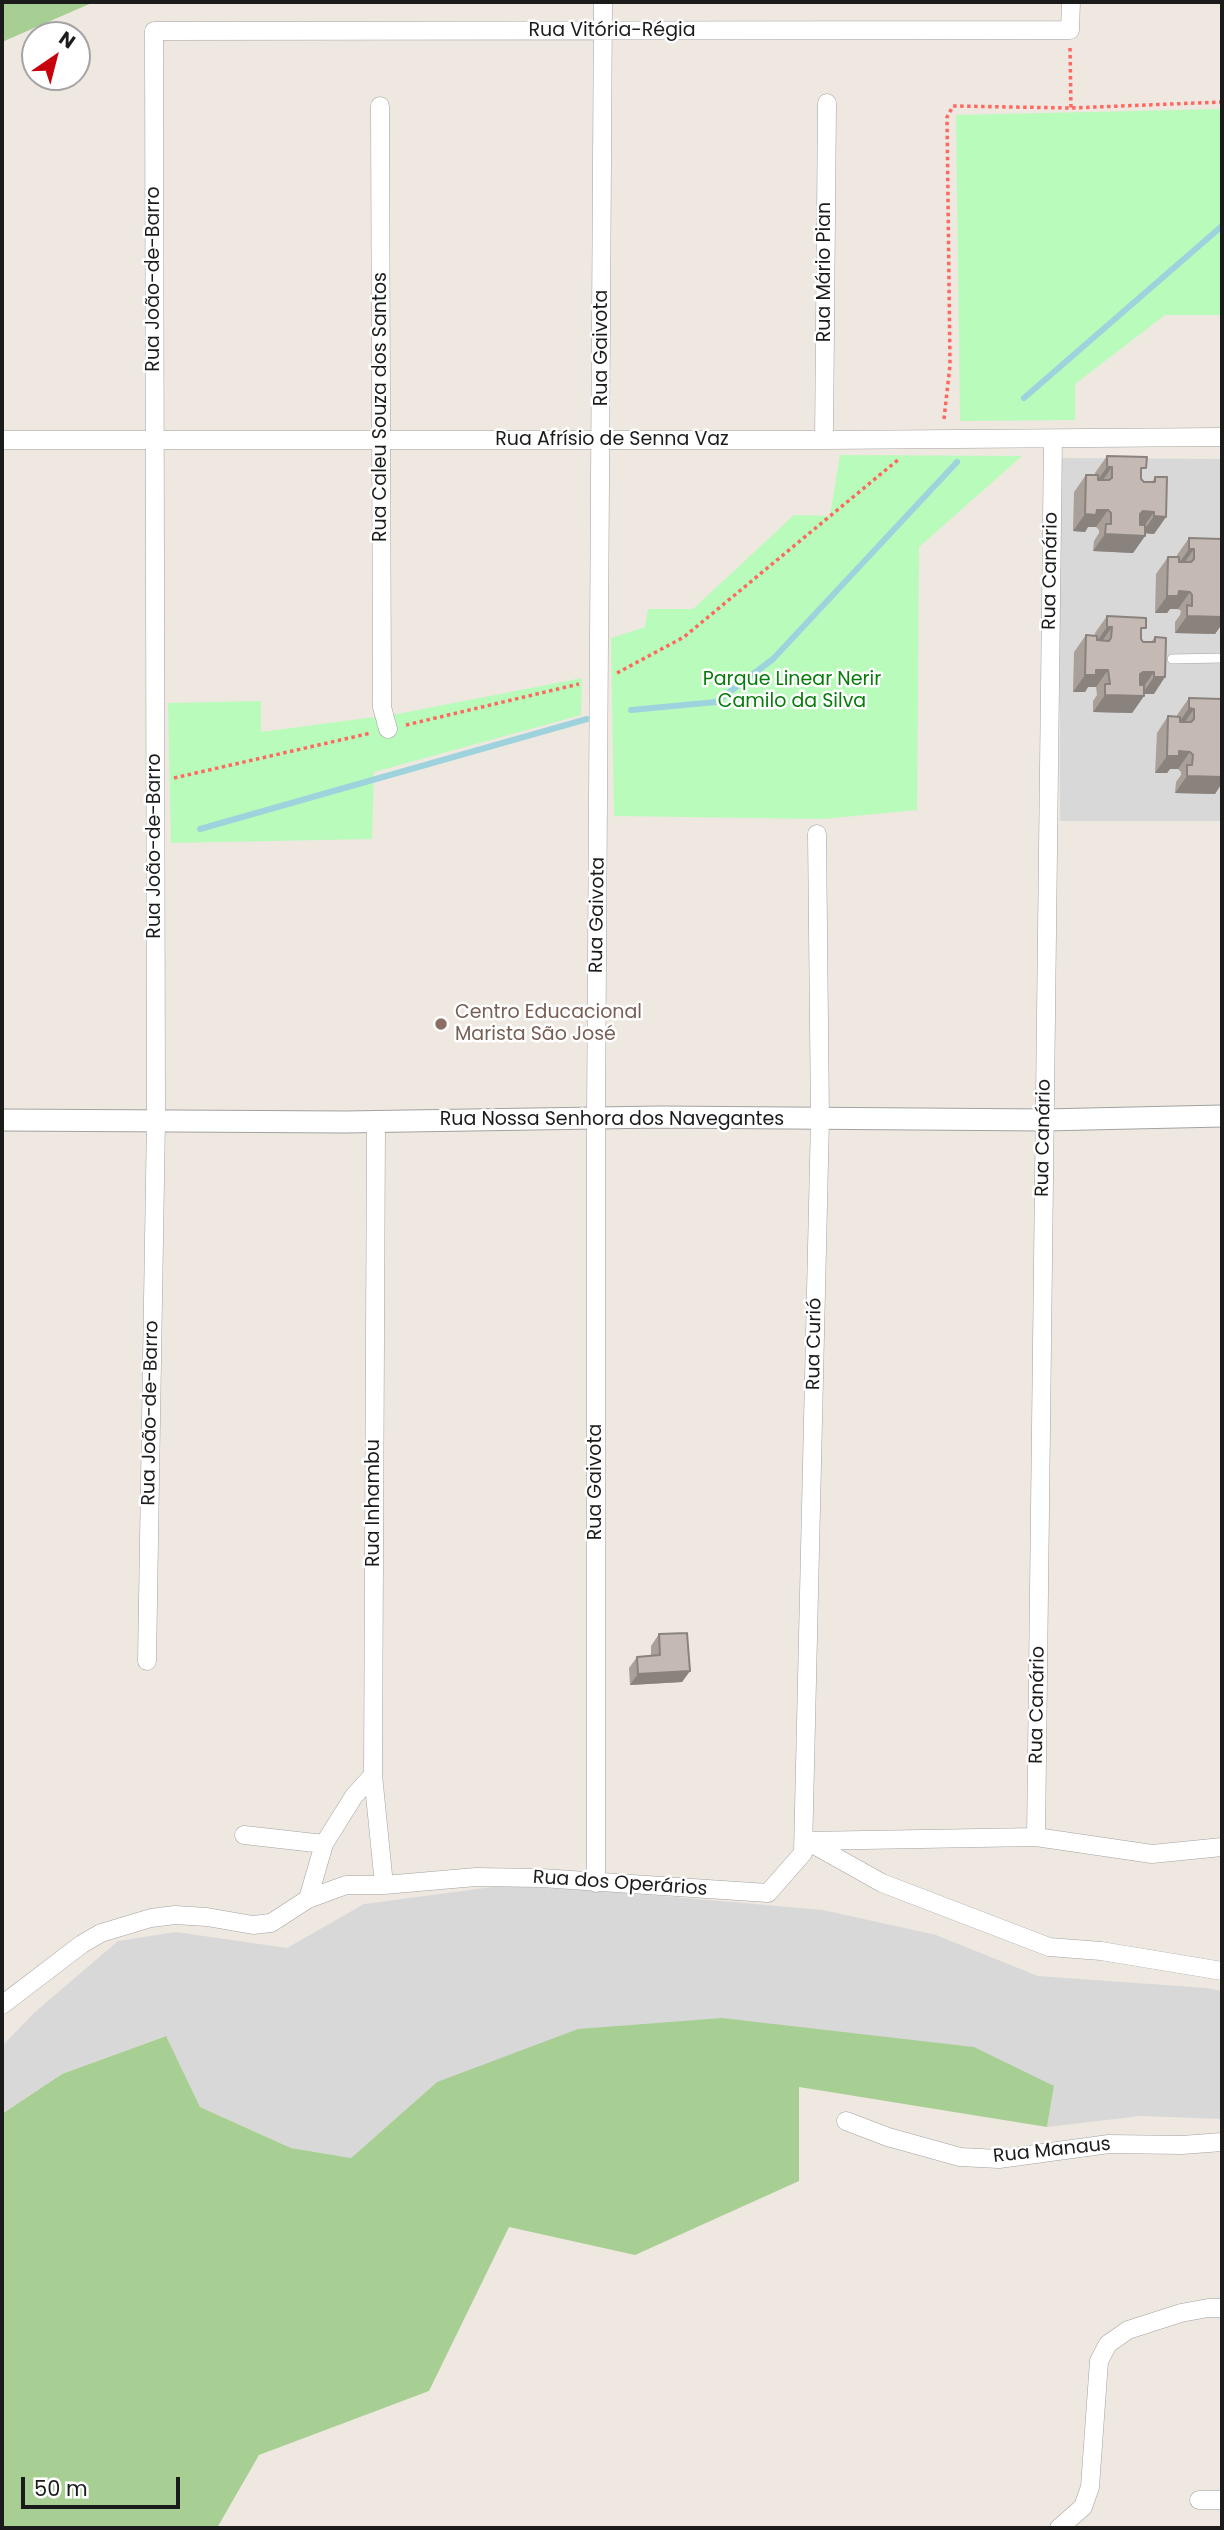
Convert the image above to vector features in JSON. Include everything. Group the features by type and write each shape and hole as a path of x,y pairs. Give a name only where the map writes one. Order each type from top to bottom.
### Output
{"street":[{"name":"Rua Gaivota","path":"596,1883 596,1118 603,2"},
{"path":"1070,30 1071,2"},
{"name":"Rua Vitória-Régia","path":"154,31 1070,30"},
{"name":"Rua João-de-Barro","path":"147,1661 156,1120 154,31"},
{"name":"Rua Mário Pian","path":"824,440 827,103"},
{"name":"Rua Caleu Souza dos Santos","path":"380,106 382,707 388,729"},
{"name":"Rua Afrísio de Senna Vaz","path":"2,440 1222,437"},
{"name":"Rua Canário","path":"1036,1837 1053,439"},
{"name":"Rua Curió","path":"805,1847 820,1119 817,834"},
{"name":"Rua Nossa Senhora dos Navegantes","path":"2,1120 1044,1120 1222,1116"},
{"name":"Rua Inhambu","path":"376,1122 373,1775 384,1885"},
{"path":"308,1899 324,1844 354,1796 373,1775"},
{"path":"244,1835 324,1844"},
{"path":"805,1847 1036,1837 1152,1854 1222,1847"},
{"path":"805,1847 882,1884 1049,1947 1101,1951 1222,1971"},
{"name":"Rua dos Operários","path":"2,2005 82,1944 101,1933 131,1923 175,1915 253,1925 271,1923 308,1899 346,1885 508,1877 768,1893 805,1847"},
{"name":"Rua Manaus","path":"846,2121 888,2137 960,2157 999,2159 1110,2144 1222,2142"},
{"path":"1059,2528 1083,2507 1090,2487 1100,2361 1108,2344 1128,2330 1181,2313 1222,2308"},
{"path":"1199,2500 1222,2500"}],"lane":[{"path":"1172,659 1222,658"}],"path":[{"path":"1070,30 1071,108"},
{"path":"600,679 624,671 684,637 946,417 950,365 947,117 953,106 1071,108 1222,102"}],"shaded area":[{"path":"1059,458 1222,459 1222,821 1060,821"},
{"path":"500,1886 606,1891 823,1910 936,1935 1038,1976 1222,1991 1222,2119 1140,2116 1047,2127 1054,2086 437,2082 351,2158 291,2148 200,2107 165,2036 62,2074 2,2114 2,2046 35,2012 118,1941 176,1932 287,1948 364,1904"}],"green space":[{"path":"2,2 94,2 50,21 21,21 21,34 2,42"},
{"path":"1222,109 1222,315 1165,315 1075,384 1075,420 960,421 956,115"},
{"name":"Parque Linear Nerir Camilo da Silva","path":"840,455 1022,456 919,547 917,810 823,819 614,816 611,638 645,627 648,609 693,609 794,515 830,516"},
{"path":"582,678 581,715 374,772 372,839 171,843 168,703 261,701 261,732 397,714"},
{"path":"722,2018 974,2047 1054,2086 1047,2127 799,2087 799,2181 635,2255 509,2227 429,2391 259,2455 217,2528 2,2528 2,2114 62,2074 166,2036 200,2107 291,2148 351,2158 437,2082 578,2029"}],"building":[{"path":"1107,456 1147,457 1146,468 1141,468 1141,479 1144,482 1155,482 1155,477 1167,477 1166,517 1143,511 1140,514 1140,525 1145,525 1145,536 1105,534 1106,524 1111,524 1111,513 1108,510 1097,510 1096,515 1085,514 1086,475 1098,475 1098,480 1112,478 1112,467 1107,467"},
{"path":"1189,538 1222,539 1222,617 1187,616 1187,605 1192,606 1190,592 1179,591 1178,596 1167,596 1168,557 1179,557 1179,562 1191,562 1194,559 1194,549 1189,549"},
{"path":"1107,616 1146,618 1146,628 1141,628 1143,642 1155,642 1155,637 1166,638 1165,677 1154,677 1154,672 1140,674 1144,696 1105,695 1105,684 1110,684 1108,670 1096,670 1096,675 1085,675 1086,635 1109,641 1112,627 1107,627"},
{"path":"1189,698 1222,699 1222,777 1187,776 1187,765 1192,765 1193,755 1190,752 1179,751 1179,756 1167,756 1168,716 1180,717 1180,722 1191,722 1194,719 1194,709 1189,708"},
{"path":"687,1633 690,1671 638,1674 637,1657 660,1655 659,1634"}],"waterway":[{"path":"1024,398 1222,226"},
{"path":"631,710 716,702 773,659 957,462"},
{"path":"200,829 587,719"}],"place":[{"name":"Centro Educacional Marista São José","path":"441,1024"}]}
